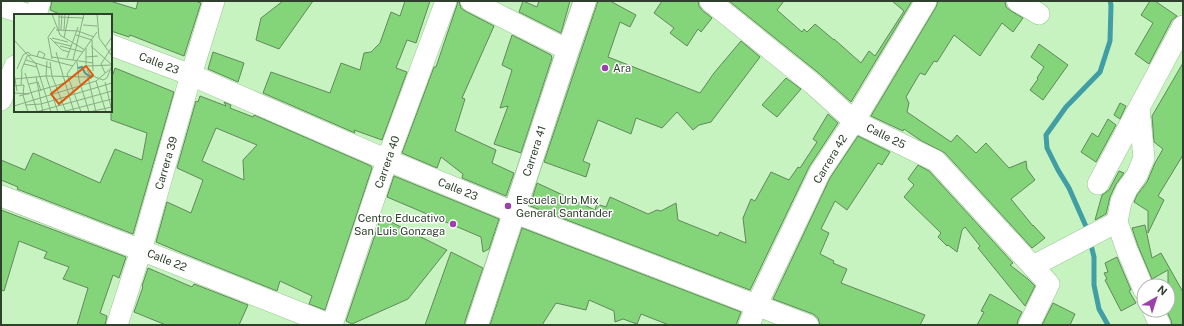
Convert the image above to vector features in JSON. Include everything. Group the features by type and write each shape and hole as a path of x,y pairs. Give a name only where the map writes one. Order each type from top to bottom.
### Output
{"street":[{"path":"36,14 40,1"},
{"name":"Carrera 39","path":"117,325 141,250 191,75 214,1"},
{"name":"Carrera 40","path":"332,325 387,160 446,1"},
{"path":"471,1 568,50"},
{"name":"Carrera 41","path":"477,325 513,212 585,1"},
{"name":"Calle 25","path":"710,1 813,84 854,121 936,161 1049,284 1029,325"},
{"name":"Carrera 42","path":"749,325 757,304 820,172 854,121 926,1"},
{"path":"1017,1 1039,14"},
{"path":"1,6 26,14"},
{"path":"1098,184 1183,26"},
{"name":"Calle 23","path":"112,45 191,75 387,160 513,212 757,304 808,325"},
{"path":"1,100 14,68"},
{"path":"1033,266 1109,227 1127,190 1137,175 1144,158 1139,108"},
{"name":"Calle 22","path":"1,196 332,325"},
{"path":"1109,227 1126,250 1139,278"}],"building":[{"path":"52,1 110,1 136,9 138,1 195,1 201,3 184,56 130,35 129,37 112,31 112,14 60,14 50,10"},
{"path":"283,1 313,1 279,49 256,40 261,18"},
{"path":"405,1 430,1 416,43 407,40 396,68 407,72 382,140 354,130 355,133 263,93 271,72 330,93 341,63 360,70 364,53 371,52 380,43 391,12 400,16"},
{"path":"458,1 461,8 465,11 494,26 462,98 465,99 455,131 496,150 492,163 514,173 506,196 462,178 463,174 441,157 437,168 402,153 434,67 436,67"},
{"path":"523,1 537,7 539,1 570,1 561,33 519,12"},
{"path":"598,1 610,1 636,15 630,27 620,22 608,57 700,93 714,73 741,41 760,57 711,122 699,125 693,130 677,112 662,128 636,118 631,134 598,120 583,161 590,164 586,177 544,162"},
{"path":"662,1 698,1 702,10 712,18 701,32 698,29 687,46 670,33 674,28 654,13"},
{"path":"729,1 784,1 777,10 802,32 804,29 807,32 815,24 861,63 869,51 875,56 904,11 892,1 912,1 851,102 821,75"},
{"path":"938,1 1005,1 1006,7 1023,18 1013,32 1002,23 980,56 954,35 937,62 934,61 925,75 920,73 906,97 909,103 907,112 951,142 957,135 976,153 986,143 1009,168 1026,161 1027,169 1035,180 1011,199 1045,238 1032,248 945,153 920,140 904,129 903,131 871,116 936,7"},
{"path":"1150,1 1155,1 1177,16 1172,20 1149,64 1135,54 1153,23 1141,15"},
{"path":"512,35 551,55 552,58 521,153 494,144 508,106 500,108 512,70 502,65"},
{"path":"1039,44 1068,65 1043,100 1030,90 1044,67 1031,57"},
{"path":"213,52 244,63 238,82 208,69"},
{"path":"1183,63 1183,155 1158,196 1164,200 1148,233 1148,211 1134,202 1137,195 1147,182 1163,149 1154,142 1152,116"},
{"path":"115,68 174,92 133,234 17,189 18,187 1,180 1,160 25,170 33,153 100,183 115,149 142,160 147,133 111,120 112,77"},
{"path":"786,78 801,89 777,117 762,105"},
{"path":"200,96 226,106 224,102 231,105 230,108 253,117 254,115 371,166 372,168 325,310 309,304 312,296 280,281 277,291 156,242 167,202 191,213 203,180 177,168 196,101 198,102","holes":["216,128 257,145 243,160 244,180 202,161"]},
{"path":"1120,103 1126,106 1120,119 1114,115"},
{"path":"828,114 838,123 809,167 750,290 530,206 537,183 595,210 597,204 606,207 610,197 648,214 657,210 661,211 676,203 678,220 718,236 720,232 746,243 743,218 751,199 755,201 771,172 789,180 798,167 800,168 817,142 813,139"},
{"path":"1108,119 1116,125 1096,162 1081,152 1092,133 1098,137"},
{"path":"858,136 890,152 882,165 878,163 847,210 835,201 821,229 829,233 820,254 834,261 833,263 847,269 841,283 925,315 920,325 820,325 818,318 813,314 773,299 830,178"},
{"path":"918,165 929,171 1013,263 1010,265 1035,286 1025,306 978,248 980,246 965,227 962,230 957,252 948,245 947,246 938,237 941,233 904,197 914,185 908,179"},
{"path":"1119,171 1124,173 1116,184 1110,197 1106,214 1095,220 1102,195 1109,190"},
{"path":"394,176 499,219 489,249 483,252 481,237 387,197"},
{"path":"1,210 126,257 119,278 113,275 100,313 107,316 105,325 77,325 88,288 63,279 69,267 44,258 47,252 19,241 4,291 1,290"},
{"path":"381,217 447,250 408,299 352,324 346,321"},
{"path":"1145,225 1152,258 1161,253 1175,278 1168,278 1168,270 1152,278 1132,228"},
{"path":"522,228 741,312 736,325 669,325 641,314 637,324 623,319 615,322 614,311 589,300 586,310 556,303 542,325 490,325"},
{"path":"451,252 483,268 465,321 465,325 425,325"},
{"path":"1117,257 1131,290 1129,291 1136,303 1121,311 1105,280 1107,279 1104,273 1108,272 1105,263"},
{"path":"148,268 192,287 194,284 248,305 239,325 166,325 134,312"},
{"path":"1176,280 1183,292 1183,325 1172,325 1170,318 1176,318"},
{"path":"990,294 1022,312 1017,325 977,325 984,312 981,311"},
{"path":"1053,303 1075,314 1070,325 1042,325"}],"waterway":[{"path":"1088,231 1069,188 1047,148 1046,135 1066,107 1100,72 1110,41 1110,1"},
{"path":"1090,241 1094,257 1094,285 1099,309 1108,325"}],"place":[{"name":"Ara","path":"605,68"},
{"name":"Escuela Urb Mix General Santander","path":"508,206"},
{"name":"Centro Educativo San Luis Gonzaga","path":"453,224"}]}
